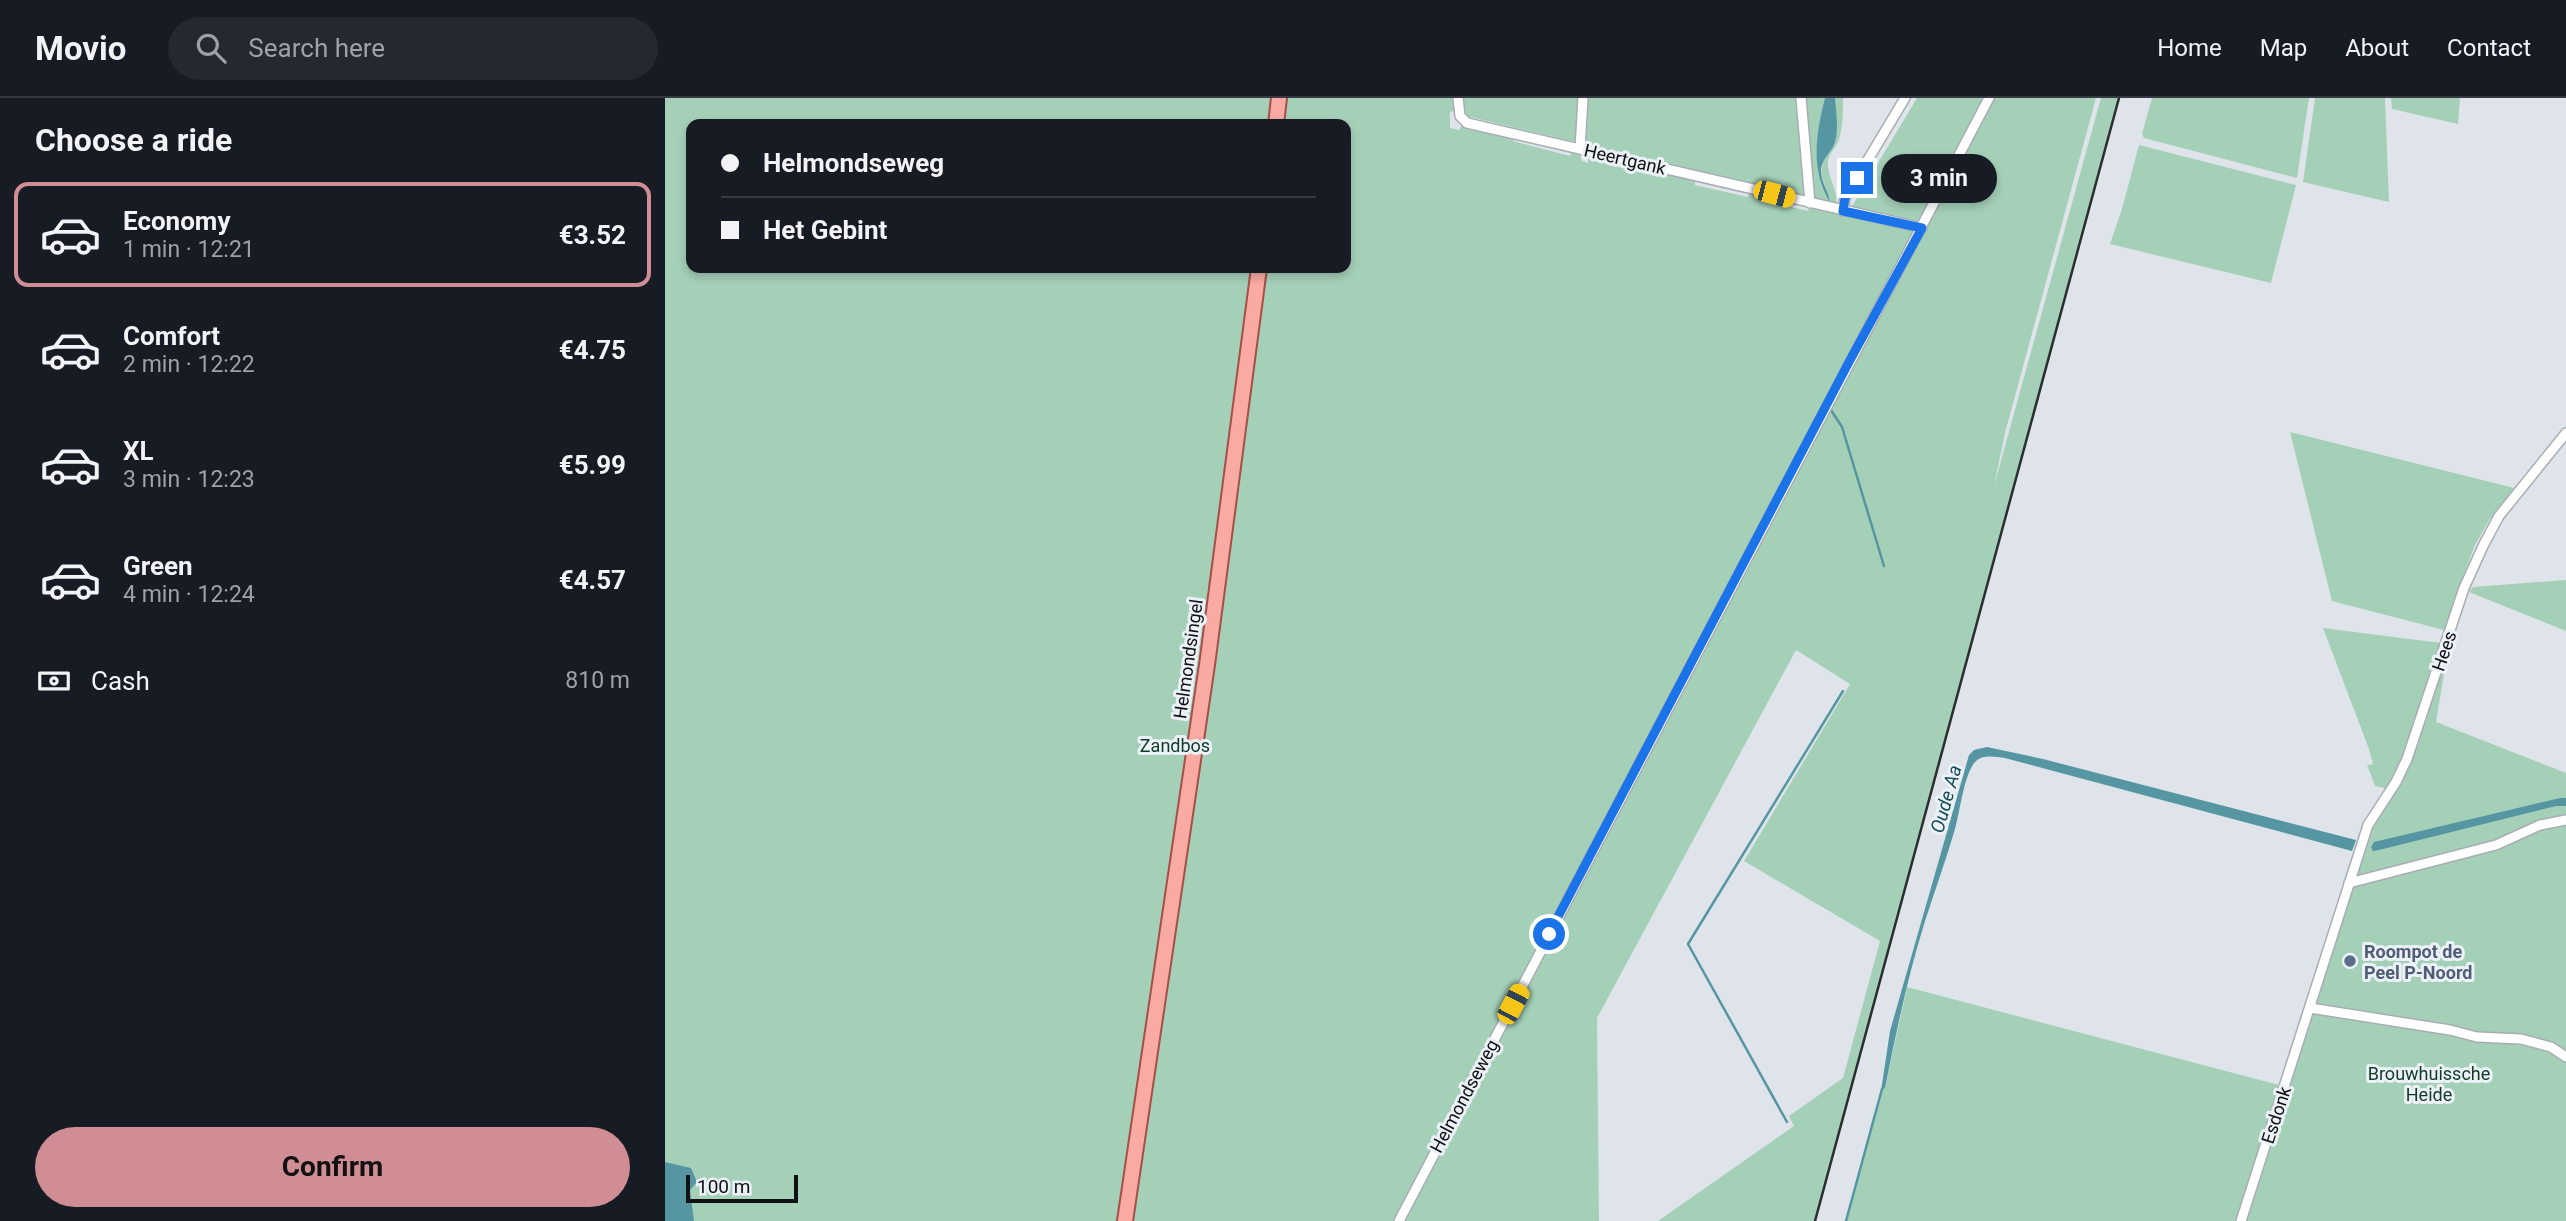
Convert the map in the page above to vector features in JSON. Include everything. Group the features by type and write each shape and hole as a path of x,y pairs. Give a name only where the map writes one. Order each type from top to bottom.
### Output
{"main road":[{"path":"1277,119 1279,98"},
{"name":"Helmondsingel","path":"1125,1221 1207,665 1258,273"}],"street":[{"name":"Heertgank","path":"1458,98 1460,116 1467,123 1810,202"},
{"path":"1580,149 1583,98"},
{"path":"1801,98 1810,202 1922,228"},
{"path":"1843,211 1845,198 1905,98"},
{"name":"Helmondseweg","path":"1399,1221 1989,98"},
{"name":"Hees","path":"2311,1008 2368,825 2407,759 2464,588 2499,516 2566,433"},
{"path":"2349,883 2496,845 2540,825 2566,820"},
{"path":"2311,1008 2450,1030 2477,1037 2521,1039 2551,1047 2566,1057"},
{"name":"Esdonk","path":"2241,1221 2311,1008"}],"green space":[{"name":"Zandbos","path":"665,98 1455,98 1454,111 1450,112 1450,128 1460,130 1460,127 1468,126 1514,135 1513,141 1570,156 1573,150 1580,153 1582,161 1588,163 1588,154 1603,157 1603,163 1659,177 1662,171 1695,179 1695,185 1748,197 1749,191 1776,197 1775,203 1808,211 1810,205 1851,208 1917,98 2096,98 2005,433 1994,486 2101,98 2118,98 1816,1221 1658,1221 1794,1126 1789,1116 1843,1078 1880,941 1744,861 1850,684 1796,650 1597,1018 1599,1221 665,1221"},
{"path":"1464,98 1579,98 1576,140 1466,116 1463,114"},
{"path":"1587,98 1797,98 1807,190 1804,197 1589,145 1586,138"},
{"path":"1804,98 1825,98 1817,151 1820,177 1830,201 1821,173 1824,157 1832,148 1836,121 1835,98 1843,98 1840,137 1828,162 1836,205 1817,200 1814,196"},
{"path":"2152,98 2309,98 2297,178 2144,138 2142,134"},
{"path":"2315,98 2385,98 2389,202 2303,182"},
{"path":"2391,98 2460,98 2458,124 2392,109"},
{"path":"2139,145 2296,185 2271,283 2110,244"},
{"path":"2290,432 2514,488 2489,520 2474,547 2444,630 2332,601"},
{"path":"2566,580 2566,631 2469,592 2473,587"},
{"name":"Brouwhuissche Heide","path":"2323,628 2449,644 2436,722 2566,773 2566,1221 1847,1221 1881,1091 1885,1088 1907,987 2279,1085 2277,1094 2386,793 2384,788 2375,786 2367,765 2373,764 2369,749"}],"water":[{"path":"1825,98 1835,98 1837,120 1835,142 1823,162 1821,171 1830,202 1824,190 1817,164 1817,138"},
{"path":"1987,747 2356,840 2352,851 2005,758 1978,759 1968,775 1955,829 1919,942 1885,1088 1881,1091 1890,1031 1969,755 1974,750"},
{"path":"2566,798 2566,806 2556,806 2379,850 2373,851 2371,847 2374,842"},
{"path":"665,1162 691,1168 697,1182 690,1190 694,1221 665,1221"}],"waterway":[{"path":"1831,410 1842,427 1884,566"},
{"path":"1787,1122 1688,944 1843,691"},
{"name":"Oude Aa","path":"1846,1221 1882,1089"}],"railway":[{"path":"1815,1221 2119,98"}],"place":[{"name":"Roompot de Peel P-Noord","path":"2350,961"}],"route":[{"path":"1549,934 1922,228 1843,211 1845,198 1857,178"}]}
